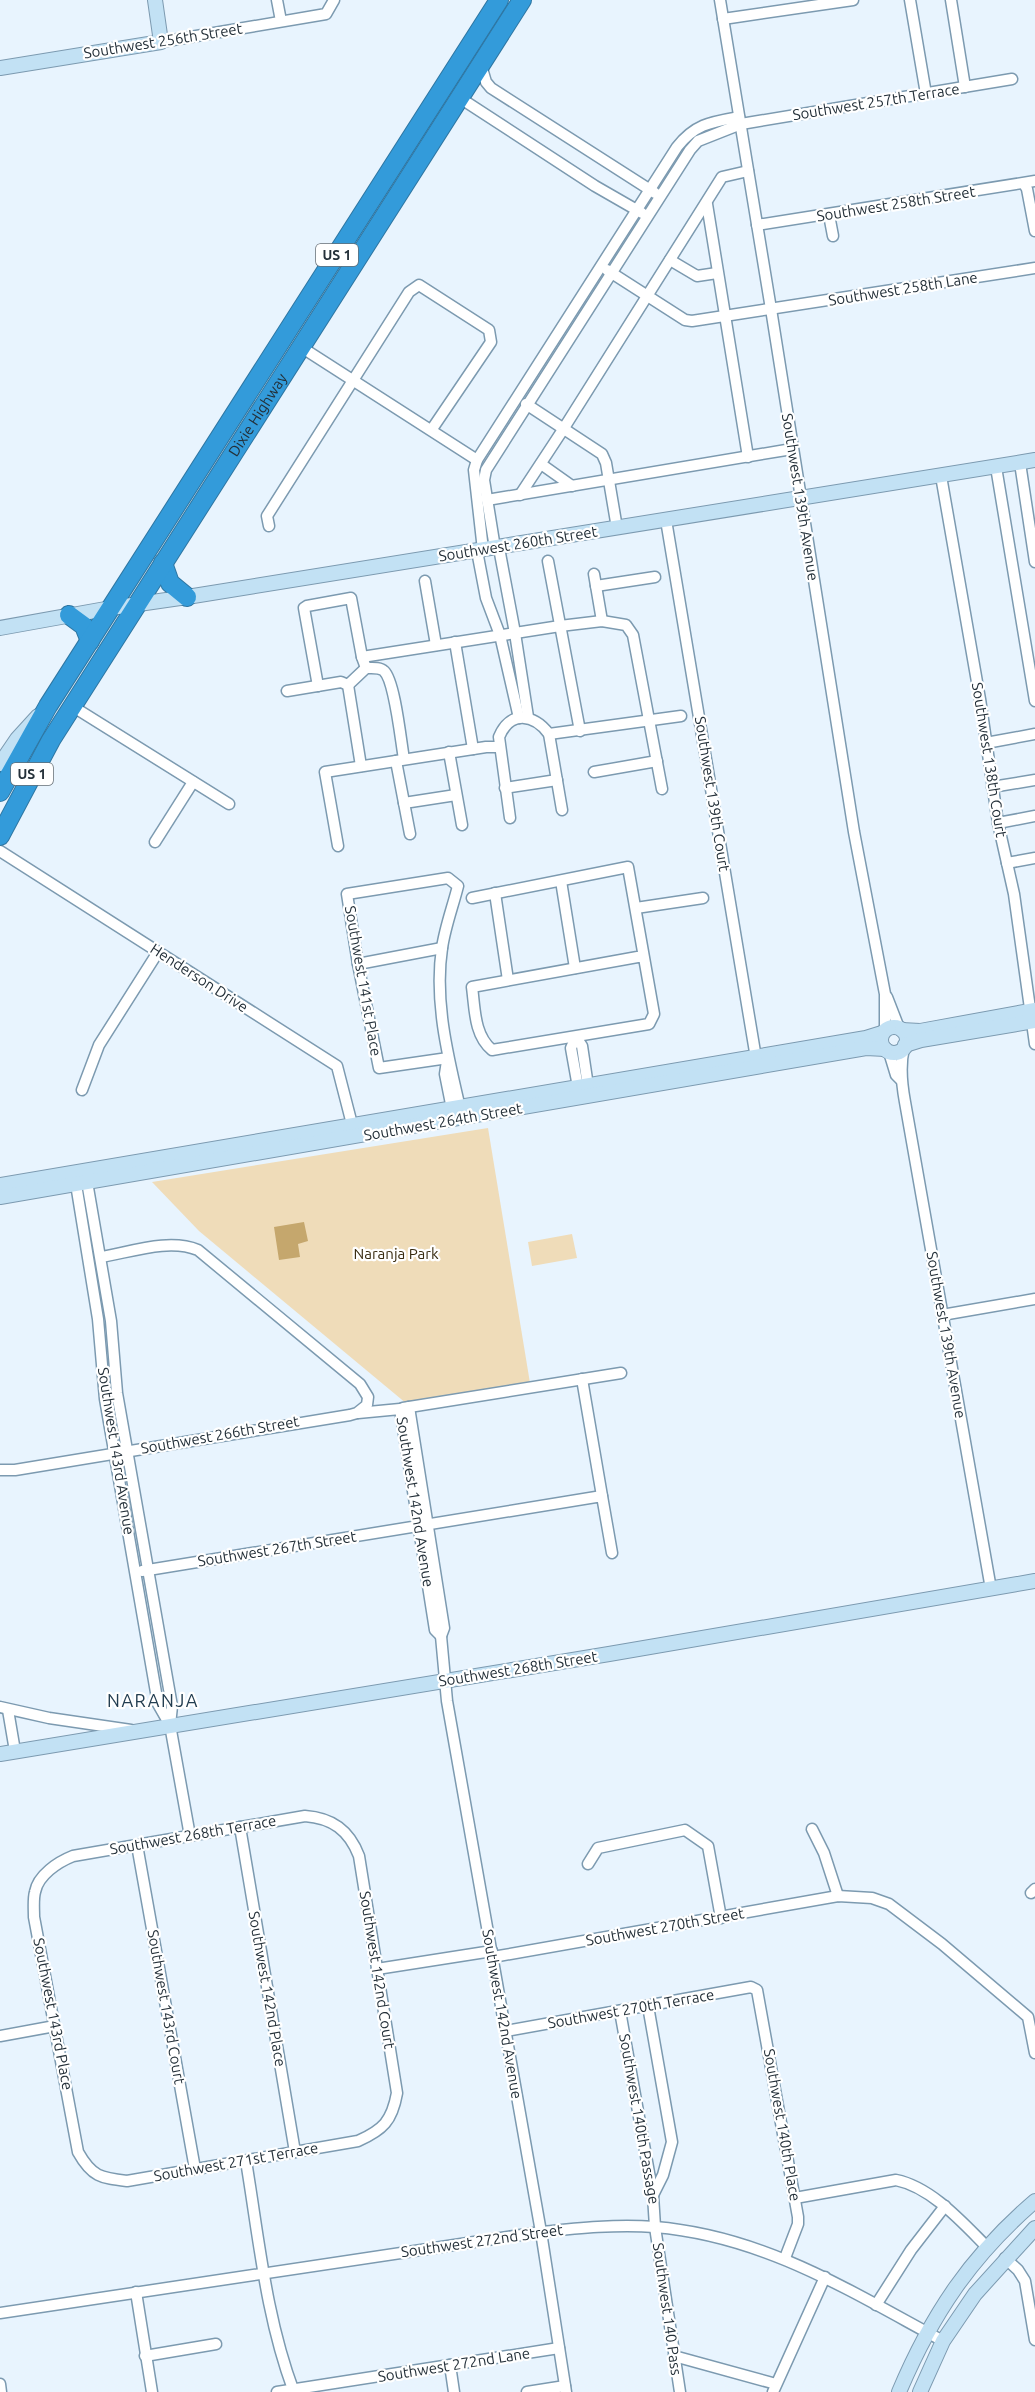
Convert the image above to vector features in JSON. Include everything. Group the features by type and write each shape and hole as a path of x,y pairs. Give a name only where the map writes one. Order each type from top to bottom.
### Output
{"highway":[{"name":"Dixie Highway","path":"48,706 499,0"},
{"name":"Dixie Highway","path":"0,836 34,769 72,706 522,0"},
{"path":"163,563 170,583 187,597"},
{"path":"69,615 84,626 90,641"},
{"name":"US 1","path":"0,792 48,706"}],"street":[{"path":"154,0 161,42"},
{"path":"277,0 281,21"},
{"name":"Southwest 256th Street","path":"0,68 326,14 334,0"},
{"name":"Southwest 139th Avenue","path":"720,0 854,832 885,994 891,1003 892,1030"},
{"path":"723,19 853,0"},
{"path":"910,0 926,93"},
{"path":"951,0 965,87"},
{"path":"481,64 486,82 491,88 660,197"},
{"name":"Southwest 257th Terrace","path":"740,121 1012,79"},
{"path":"460,98 647,217"},
{"path":"524,718 522,675 516,633 489,549 475,481 474,470 477,460 677,147 693,130 716,121 740,121"},
{"path":"524,718 510,677 500,635 486,598 489,549 484,480 486,470 526,404 698,141 740,121"},
{"path":"520,495 648,297 722,177 748,171"},
{"name":"Southwest 258th Street","path":"757,225 1035,181"},
{"path":"1024,184 1035,231"},
{"path":"707,204 748,457"},
{"path":"829,215 833,236"},
{"path":"670,260 697,276 717,273"},
{"name":"Southwest 258th Lane","path":"602,266 685,320 702,320 1035,268"},
{"path":"269,526 267,516 409,292 418,285 489,330 491,342 432,429"},
{"path":"301,347 477,460"},
{"path":"526,404 602,454 606,463 617,528"},
{"path":"487,500 792,449"},
{"name":"Southwest 260th Street","path":"0,628 111,608 1035,460"},
{"path":"1020,463 1035,562"},
{"path":"541,464 572,486"},
{"path":"996,467 1035,701"},
{"name":"Southwest 138th Court","path":"941,476 998,823 1014,894 1033,1016 1035,1044"},
{"name":"Southwest 139th Court","path":"666,520 757,1062"},
{"path":"548,561 580,731"},
{"path":"594,574 602,621"},
{"path":"596,586 655,577"},
{"path":"425,581 435,645"},
{"path":"318,686 304,608 351,598 364,662"},
{"path":"361,766 348,685 364,662 435,645 602,621 626,625 633,635 662,789"},
{"path":"455,642 473,748"},
{"path":"364,662 385,672 391,685 404,803 410,834"},
{"path":"510,677 522,675"},
{"path":"287,691 341,682 348,685"},
{"path":"0,764 27,727 48,706"},
{"path":"72,706 229,804"},
{"path":"549,734 681,716"},
{"path":"510,818 499,747 500,732 509,723 524,718 536,720 549,734 562,810"},
{"path":"986,743 1035,734"},
{"path":"338,846 325,772 473,748 499,747"},
{"path":"449,752 462,825"},
{"path":"594,772 657,761"},
{"path":"505,788 557,780"},
{"path":"992,787 1035,780"},
{"path":"155,842 193,782"},
{"path":"404,803 456,795"},
{"path":"998,823 1035,816"},
{"name":"Henderson Drive","path":"0,851 337,1066 354,1131"},
{"path":"1007,863 1035,858"},
{"path":"471,898 628,867 654,1014 649,1024 492,1050 483,1043 479,1034 471,987 643,956"},
{"name":"Southwest 141st Place","path":"442,948 458,886 448,878 347,894 358,964 379,1068 448,1058"},
{"path":"561,881 575,968"},
{"path":"495,893 508,980"},
{"path":"636,908 703,898"},
{"path":"358,964 442,948 440,989 456,1108"},
{"path":"82,1090 99,1045 158,952"},
{"path":"904,1046 906,1037 892,1030 880,1040 887,1050 896,1052 904,1046 1033,1016"},
{"name":"Southwest 264th Street","path":"0,1185 81,1177 757,1062 892,1030 920,1031 1033,1016"},
{"path":"576,1037 582,1046 579,1063 583,1087"},
{"name":"Southwest 139th Avenue","path":"904,1046 901,1080 991,1588"},
{"name":"Southwest 264th Street","path":"354,1131 456,1108 583,1087 868,1048 887,1050"},
{"name":"Southwest 139th Avenue","path":"887,1050 901,1080"},
{"name":"Southwest 264th Street","path":"0,1197 81,1177"},
{"name":"Southwest 143rd Avenue","path":"81,1177 101,1257 111,1321 117,1393 172,1706 170,1725 190,1836"},
{"name":"Southwest 143rd Avenue","path":"81,1177 105,1399 158,1704 170,1725"},
{"name":"Southwest 266th Street","path":"0,1470 15,1470 357,1413 367,1405 368,1397 360,1384 213,1262 190,1247 169,1245 101,1257"},
{"path":"942,1315 1035,1299"},
{"path":"405,1408 621,1373"},
{"path":"582,1379 612,1553"},
{"name":"Southwest 142nd Avenue","path":"357,1413 405,1408 424,1526 435,1630 441,1636 447,1681 447,1701 506,2031 566,2389"},
{"name":"Southwest 267th Street","path":"135,1572 602,1496"},
{"name":"Southwest 268th Street","path":"0,1754 1035,1581"},
{"path":"15,1751 4,1708 138,1731"},
{"name":"Southwest 268th Terrace","path":"41,1877 63,1860 73,1856 305,1816 327,1820 346,1832"},
{"name":"Southwest 142nd Place","path":"240,1827 295,2152"},
{"path":"812,1829 824,1853 838,1896"},
{"path":"588,1864 598,1848 685,1830 708,1846 721,1917"},
{"name":"Southwest 142nd Court","path":"346,1832 359,1856 397,2093 394,2111"},
{"name":"Southwest 143rd Court","path":"137,1845 195,2169"},
{"name":"Southwest 143rd Place","path":"41,1877 34,1891 34,1917 78,2152"},
{"name":"Southwest 270th Street","path":"376,1970 492,1954 838,1896 872,1898 889,1904 942,1944 1028,2017 1035,2053"},
{"name":"Southwest 270th Terrace","path":"506,2031 751,1987 757,1990"},
{"name":"Southwest 140th Place","path":"757,1990 798,2224 785,2258"},
{"path":"648,2006 672,2142 663,2175 653,2195"},
{"name":"Southwest 140th Passage","path":"620,2011 653,2195 655,2227"},
{"path":"0,2036 55,2026"},
{"name":"Southwest 271st Terrace","path":"78,2152 87,2169 101,2178 127,2181 358,2141 375,2134 385,2125 394,2111"},
{"path":"246,2160 276,2340 293,2391"},
{"path":"795,2198 896,2180 905,2182 945,2206 986,2246"},
{"path":"899,2392 927,2332 960,2279 986,2246 1035,2201"},
{"path":"876,2305 911,2250 945,2206"},
{"name":"Southwest 272nd Street","path":"0,2313 540,2232 597,2226 655,2227 747,2245 785,2258 943,2341"},
{"name":"Southwest 140 Pass","path":"655,2227 680,2392"},
{"path":"920,2392 943,2341 975,2294 1005,2258 1035,2228"},
{"path":"1005,2258 1018,2270 1025,2281 1035,2340"},
{"path":"674,2356 775,2388 825,2277"},
{"path":"136,2292 152,2392"},
{"path":"146,2356 216,2344"},
{"name":"Southwest 272nd Lane","path":"277,2392 559,2348"},
{"path":"450,2365 454,2392"},
{"path":"0,2384 1,2392"},
{"path":"527,2392 566,2389"}],"green space":[{"name":"Naranja Park","path":"488,1128 530,1383 407,1404 199,1231 152,1182"},
{"path":"572,1234 577,1258 532,1266 528,1242"}],"shaded area":[{"path":"304,1222 308,1241 298,1244 300,1257 279,1260 274,1227"}],"district":[{"name":"NARANJA","path":"153,1701"}]}
